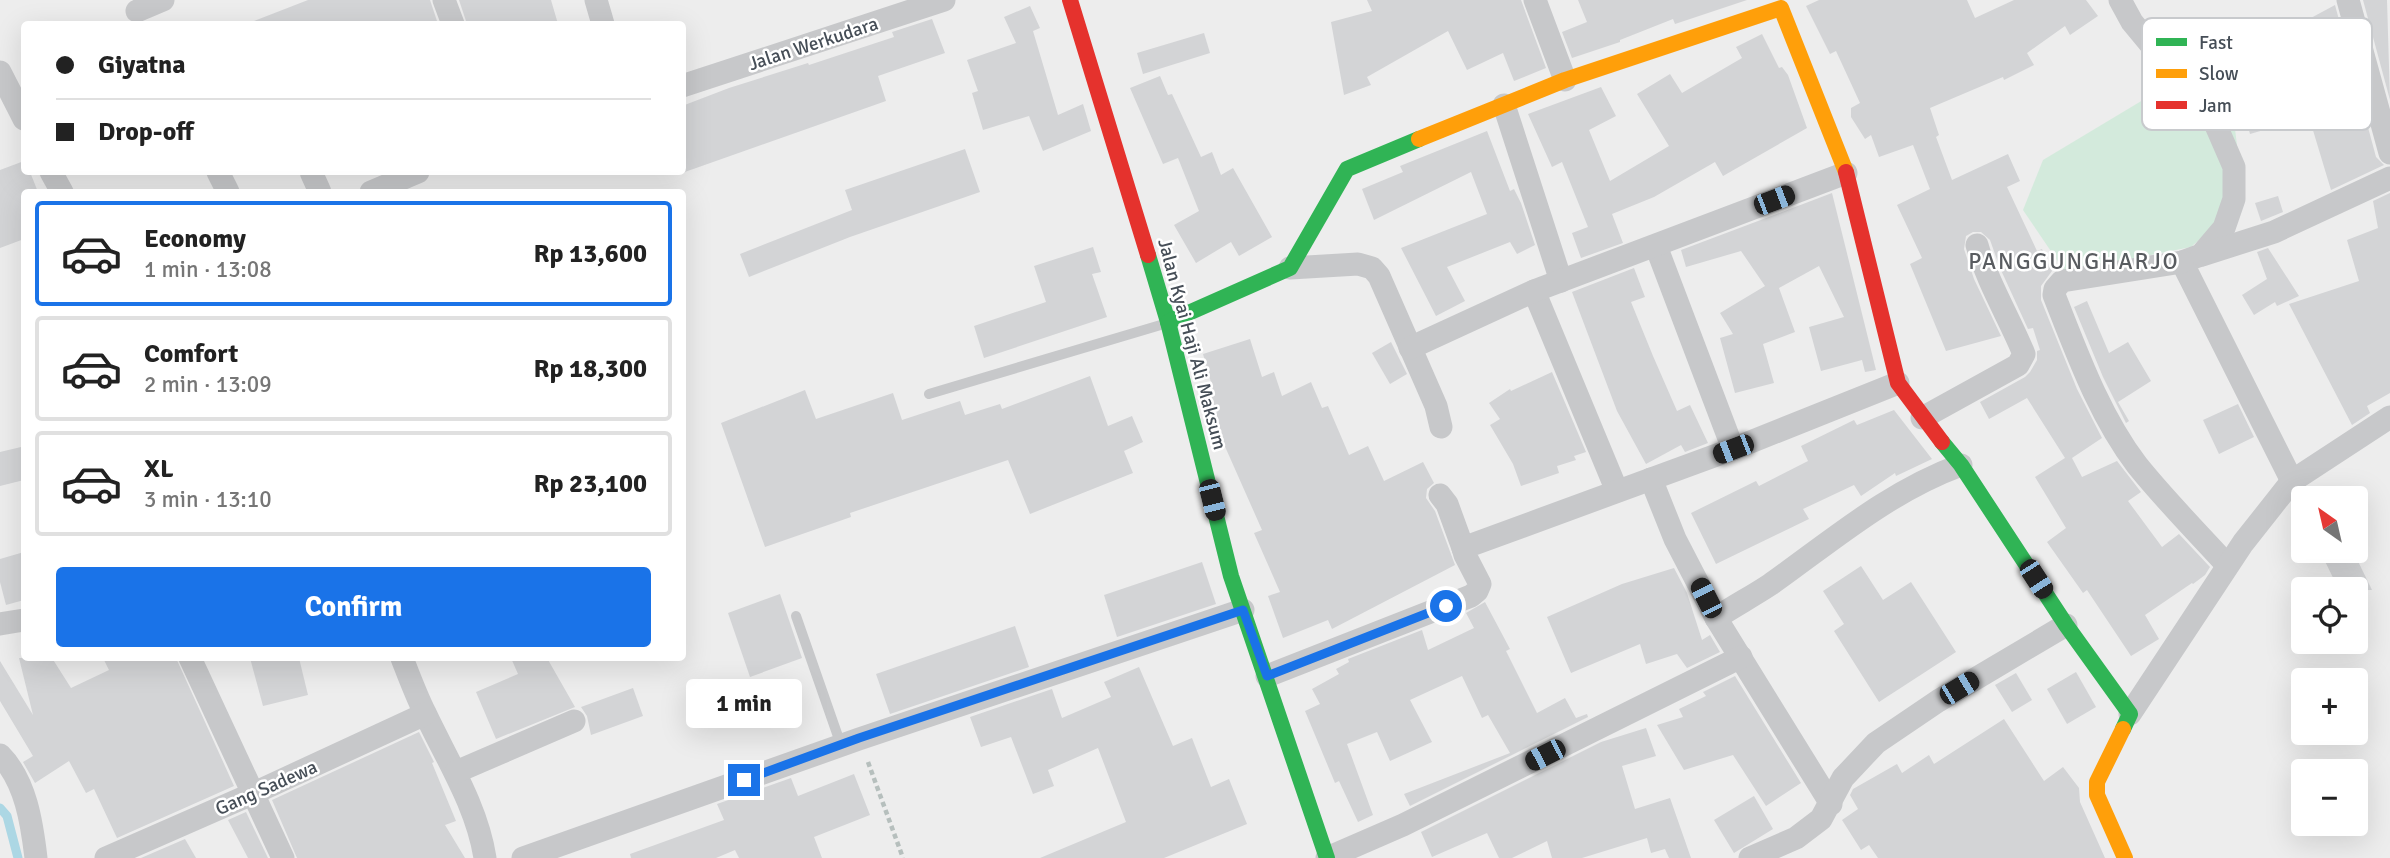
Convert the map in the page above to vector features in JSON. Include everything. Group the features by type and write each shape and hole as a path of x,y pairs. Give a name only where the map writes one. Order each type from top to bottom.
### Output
{"street":[{"path":"138,12 163,0"},
{"path":"444,0 452,21"},
{"path":"596,0 602,21"},
{"name":"Jalan Werkudara","path":"686,85 944,0"},
{"name":"Jalan Kyai Haji Ali Maksum","path":"1070,0 1168,322 1231,576 1327,858"},
{"path":"1535,0 1565,80"},
{"path":"2120,0 2142,34"},
{"path":"2348,0 2353,18"},
{"path":"1290,268 1347,169 1353,165 1565,80 1779,5 1846,173 1898,383 1922,418 1961,465 2066,625 2130,714"},
{"path":"0,72 7,100 21,116"},
{"path":"2372,87 2390,153"},
{"path":"1504,105 1561,281"},
{"path":"2191,258 2224,228 2234,199 2234,167 2218,130"},
{"path":"1410,348 1534,291 1846,173"},
{"path":"378,189 411,175"},
{"path":"2227,565 2137,464 2112,425 2079,359 2054,295 2056,289 2062,281 2191,258 2274,232 2390,178"},
{"path":"1922,418 2018,365 2024,354 2012,324 1985,275 1977,245"},
{"path":"1656,246 1733,449"},
{"path":"2191,258 2292,481"},
{"path":"1168,322 1290,268 1358,264 1372,268 1379,276 1436,406 1441,426"},
{"path":"1534,291 1617,491"},
{"path":"1463,548 1733,449 1898,383"},
{"path":"2125,858 2097,795 2097,782 2130,714 2227,565 2292,481 2390,417"},
{"path":"1716,618 1769,585 1845,527 1874,509 1961,465"},
{"path":"1650,479 1675,539 1716,618 1830,804"},
{"path":"1267,676 1478,591 1480,584 1465,555 1447,503 1440,495"},
{"path":"523,858 850,742 1243,610"},
{"path":"0,624 21,620"},
{"path":"1750,858 1808,831 1821,819 1843,778 1876,743 1938,701 2066,625"},
{"path":"1327,858 1404,825 1741,657"},
{"path":"191,661 283,858"},
{"path":"403,661 425,714 456,772 477,827 485,858"},
{"name":"Gang Sadewa","path":"106,858 425,714"},
{"path":"456,772 574,721"},
{"path":"0,755 14,773 28,809 36,858"}],"lane":[{"path":"929,394 1168,322"},
{"path":"796,616 850,742"}],"path":[{"path":"850,742 903,858"}],"green space":[{"path":"2142,101 2142,130 2235,130 2244,200 2191,247 2065,272 2023,210 2043,160"}],"building":[{"path":"308,0 430,0 437,21 254,21"},
{"path":"459,0 551,0 557,21 466,21"},
{"path":"1367,0 1521,0 1546,68 1514,81 1503,53 1467,70 1448,31 1367,77 1371,85 1344,95 1331,22 1372,11"},
{"path":"1578,0 1747,0 1675,24 1673,19 1620,42 1572,58 1562,32 1587,22"},
{"path":"1819,0 1967,0 1975,18 2014,0 2086,0 2098,16 2070,35 2065,26 2027,53 2034,65 2004,80 2003,77 1930,108 1939,135 1936,137 1952,180 2008,154 2020,181 2007,187 2037,251 2042,249 2052,271 2041,286 2041,300 2077,389 2102,438 2072,458 2082,477 2117,461 2141,492 2128,501 2162,547 2179,534 2210,567 2205,575 2193,584 2145,615 2159,639 2131,656 2087,590 2083,593 2047,542 2066,528 2035,477 2065,458 2027,398 1989,419 1980,402 2030,372 2037,360 2037,351 2040,350 2033,328 2028,329 1990,240 1981,232 1973,232 1966,236 1964,249 1974,279 2001,336 1946,351 1910,264 1922,258 1897,205 1930,189 1913,145 1879,157 1871,135 1865,139 1851,117 1851,108 1860,103 1836,51 1830,54 1806,6"},
{"path":"2363,0 2387,0 2390,100 2372,33 2372,18 2368,18"},
{"path":"2335,5 2339,18 2311,18"},
{"path":"1030,6 1040,28 1033,31 1058,115 1083,104 1091,131 1043,151 1029,116 983,130 972,93 978,91 967,60 1016,43 1004,17"},
{"path":"932,19 945,53 878,76 886,101 686,172 686,104 729,88 894,37 892,32"},
{"path":"1204,33 1210,53 1143,74 1137,53"},
{"path":"1762,34 1779,68 1782,67 1788,75 1807,128 1723,176 1715,162 1654,197 1612,214 1623,243 1581,258 1572,233 1588,227 1562,162 1552,167 1528,114 1601,87 1616,116 1589,130 1610,181 1669,146 1637,94 1670,74 1682,93 1742,58 1736,47"},
{"path":"1160,76 1168,95 1172,94 1201,157 1212,152 1221,175 1233,168 1272,237 1239,256 1231,242 1196,263 1174,225 1199,211 1178,158 1163,164 1130,88"},
{"path":"2313,130 2369,130 2376,157 2384,165 2331,190"},
{"path":"1487,131 1510,191 1514,189 1521,203 1535,245 1517,254 1510,242 1447,267 1465,301 1436,316 1401,248 1487,214 1471,172 1374,220 1362,189 1403,172 1400,166"},
{"path":"965,149 980,192 850,237 749,277 740,254 852,210 845,190"},
{"path":"21,162 21,175 31,175 37,189 21,189 21,240 0,248 0,170"},
{"path":"1832,193 1876,370 1865,372 1862,360 1821,371 1809,327 1844,317 1819,266 1779,288 1795,332 1763,344 1774,383 1735,393 1720,338 1733,334 1720,313 1765,286 1741,251 1686,267 1681,250"},
{"path":"2390,193 2390,393 2367,406 2370,413 2352,425 2289,304 2359,281 2347,240 2378,228 2373,201"},
{"path":"2278,196 2283,212 2261,221 2255,203"},
{"path":"1093,247 1101,272 1092,274 1107,317 984,358 974,326 1046,302 1034,266"},
{"path":"2268,248 2299,296 2277,306 2275,302 2254,315 2242,295 2267,279 2257,252"},
{"path":"1634,268 1645,297 1631,302 1653,356 1677,411 1690,405 1708,443 1685,452 1681,445 1646,464 1617,411 1572,292"},
{"path":"2087,301 2109,353 2128,342 2151,381 2118,402 2129,421 2126,423 2103,377 2074,307"},
{"path":"1250,339 1262,377 1274,372 1282,396 1311,382 1322,408 1328,406 1349,455 1368,446 1384,481 1423,462 1434,483 1427,489 1426,498 1435,511 1455,565 1332,629 1328,620 1283,638 1268,596 1280,592 1254,533 1262,530 1219,433 1206,396 1214,393 1203,354"},
{"path":"1391,342 1407,374 1390,384 1372,353"},
{"path":"1552,372 1586,452 1574,456 1576,460 1557,466 1559,473 1521,486 1513,464 1490,425 1500,419 1489,403 1510,389 1511,391"},
{"path":"1090,376 1108,426 1132,416 1143,442 1124,451 1133,473 1030,514 1008,460 850,513 851,517 765,547 721,423 805,390 816,419 893,393 902,420 960,401 965,415 1000,404 1002,409"},
{"path":"2238,404 2254,437 2219,454 2203,420"},
{"path":"1894,410 1932,459 1896,476 1895,473 1861,496 1854,485 1803,509 1809,519 1716,564 1691,513 1756,481 1759,486 1808,461 1801,446 1854,420 1857,425"},
{"path":"21,447 21,481 0,486 0,452"},
{"path":"21,553 21,601 6,605 0,582 0,559"},
{"path":"1202,562 1216,604 1117,637 1104,595"},
{"path":"2326,564 2359,564 2366,577 2333,577"},
{"path":"1861,566 1883,600 1911,582 1956,652 1879,702 1834,631 1844,624 1823,591"},
{"path":"1674,568 1687,593 1702,640 1710,635 1720,652 1687,668 1677,654 1646,664 1640,644 1571,673 1547,617 1622,584"},
{"path":"780,594 802,658 750,677 728,613"},
{"path":"1485,602 1510,649 1506,651 1537,713 1565,698 1576,718 1587,714 1588,717 1410,806 1404,794 1510,753 1488,715 1482,718 1462,676 1410,700 1432,742 1390,761 1377,732 1347,744 1373,815 1358,822 1339,781 1335,783 1305,711 1320,704 1312,689 1339,674 1336,669 1349,662 1348,659 1422,630 1428,650 1474,628 1466,613"},
{"path":"1015,626 1029,667 890,714 876,674"},
{"path":"19,658 21,661 54,661 71,688 109,670 104,661 177,661 234,786 117,838 94,789 86,793 69,761 35,783 23,762 33,756 0,701 0,661 33,715"},
{"path":"251,661 300,661 308,695 263,706"},
{"path":"512,661 549,661 575,707 496,739 476,692 518,674"},
{"path":"1139,667 1173,746 1192,738 1211,787 1229,779 1247,824 1164,858 1040,858 1126,822 1098,748 1048,770 1054,786 1033,794 1011,737 981,747 970,717 1052,689 1062,718 1111,697 1104,682"},
{"path":"2076,672 2096,707 2067,724 2047,689"},
{"path":"2016,673 2032,700 2012,712 1995,685"},
{"path":"1735,676 1801,783 1766,806 1733,755 1684,770 1657,725 1683,717 1679,709 1706,696 1703,692"},
{"path":"633,688 643,716 591,735 587,716 581,707"},
{"path":"2004,719 2044,781 2063,767 2079,788 2080,802 2105,858 1878,858 1869,845 1861,850 1842,820 1858,809 1850,795 1853,789 1897,764 1902,773 1929,755 1934,764"},
{"path":"1646,728 1656,756 1622,766 1635,809 1670,798 1691,858 1669,858 1665,849 1651,853 1647,838 1582,858 1552,858 1547,841 1512,858 1499,858 1487,833 1432,857 1421,832 1601,742"},
{"path":"419,732 434,762 432,763 456,821 445,825 465,858 297,858 272,800"},
{"path":"854,774 870,815 814,837 822,858 739,858 735,850 716,858 631,858 630,854 724,820 717,804 791,778 798,796"},
{"path":"1754,796 1773,829 1734,853 1714,820"},
{"path":"246,812 268,858 248,858 228,820"},
{"path":"185,839 196,858 141,858"}],"waterway":[{"path":"0,808 7,816 18,858"}],"traffic: fast":[{"path":"1168,322 1290,268 1347,169 1419,139"},
{"path":"1148,255 1168,322 1231,576 1327,858"},
{"path":"1942,442 1961,465 2066,625 2130,714 2123,729"}],"traffic: slow":[{"path":"1419,139 1565,80 1781,8 1846,172"},
{"path":"2123,729 2097,782 2097,795 2125,858"}],"traffic: jam":[{"path":"1070,0 1148,255"},
{"path":"1846,172 1898,383 1942,442"}],"district":[{"name":"PANGGUNGHARJO","path":"2074,261"}],"route":[{"path":"744,780 859,738 1243,610 1267,676 1446,606"}]}
